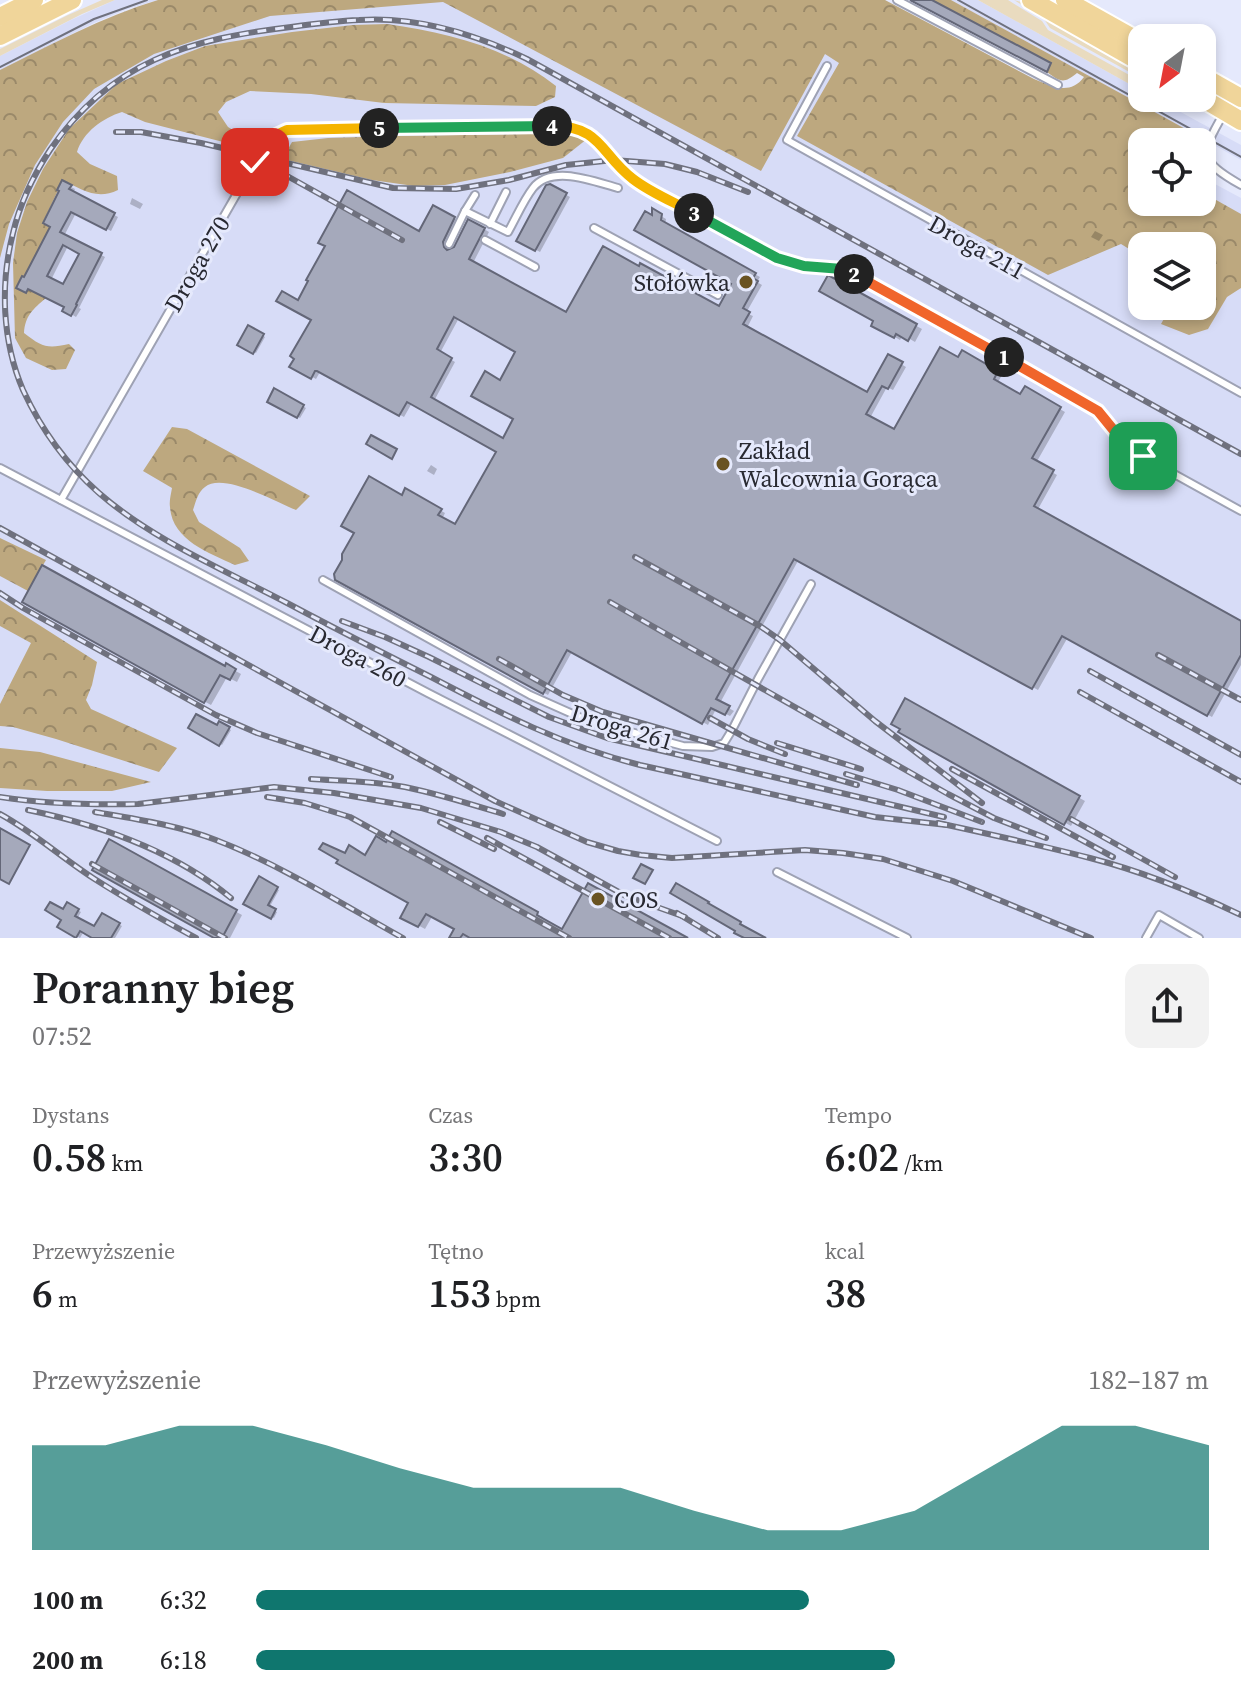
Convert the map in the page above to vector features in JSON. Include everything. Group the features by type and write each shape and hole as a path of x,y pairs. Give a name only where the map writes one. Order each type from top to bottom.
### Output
{"main road":[{"path":"0,17 34,0"},
{"path":"0,36 72,0"},
{"path":"1031,0 1128,55"},
{"path":"1065,0 1128,35"},
{"path":"1216,84 1241,98"}],"lane":[{"path":"897,0 1058,85"},
{"name":"Droga 211","path":"827,66 787,140 1241,393"},
{"path":"1233,116 1210,139 1208,159 1219,171 1241,185"},
{"name":"Droga 270","path":"61,500 255,162 274,136 287,130 304,128 558,126 580,129 595,137 621,169 636,181 777,258 804,266 842,269 861,276 1098,411 1129,449 1241,511"},
{"path":"465,211 508,232 535,185 550,177 566,175 618,188"},
{"path":"490,224 506,192"},
{"path":"449,244 475,195"},
{"path":"594,228 718,295"},
{"path":"485,240 535,267"},
{"name":"Droga 260","path":"0,468 717,841"},
{"name":"Droga 261","path":"323,580 530,695 586,720 683,746 712,747 724,743 732,730 811,584"},
{"path":"777,872 907,938"},
{"path":"1146,938 1159,915 1199,938"}],"shaded area":[{"path":"102,0 115,0 0,56 0,49"},
{"path":"115,0 158,0 94,23 0,70 0,56"},
{"path":"460,0 865,0 1128,192 1128,216 1216,216 1216,185 1241,198 1241,938 0,938 0,101 149,25"},
{"path":"951,0 978,0 1128,83 1128,98"},
{"path":"978,0 1008,0 1042,21 1048,30 1128,74 1128,83"},
{"path":"1014,0 1128,66 1128,71 1050,28 1044,19"},
{"path":"1154,112 1181,112 1210,128 1183,128"},
{"path":"1216,131 1241,145 1241,160 1216,146"}],"green space":[{"path":"158,0 885,0 1034,79 1067,88 1084,77 1077,73 1065,80 1055,78 1047,72 1051,63 932,0 951,0 1128,97 1128,112 1155,112 1184,128 1128,128 1128,216 1216,216 1216,200 1241,214 1241,288 1227,297 1216,316 1216,232 1128,232 1128,248 1121,244 1048,275 797,136 839,63 825,54 761,171 443,2 270,16 154,54 94,89 63,122 35,165 9,224 0,258 0,70"},
{"path":"387,24 454,37 518,61 556,86 555,97 536,106 384,103 311,94 250,91 226,102 218,112 228,127 243,136 235,145 145,122 122,112 108,118 89,132 77,152 90,164 117,176 118,190 96,194 63,180 43,222 50,227 28,289 46,298 30,313 24,333 45,346 69,344 75,350 66,369 52,370 26,358 15,338 13,263 17,233 27,202 43,169 69,129 117,84 205,46 292,32"},
{"path":"530,134 587,139 563,158 445,185 414,186 372,180 287,160 287,151 292,142 328,138"},
{"path":"1163,320 1213,320 1208,329 1189,335 1161,324"},
{"path":"172,427 187,429 310,496 296,510 263,495 224,483 213,483 203,489 193,510 199,522 240,548 249,561 235,565 185,537 172,518 172,488 143,471"},
{"path":"0,538 46,560 28,591 0,576"},
{"path":"0,600 97,662 86,700 91,709 177,748 159,772 56,739 0,726 0,704 31,643 0,626"},
{"path":"0,748 40,752 151,782 112,791 0,788"}],"building":[{"path":"910,0 932,0 1051,63 1047,72"},
{"path":"62,180 72,185 69,189 115,213 106,230 71,212 60,232 102,253 71,316 62,311 64,307 28,289 26,293 16,288 50,227 43,223","holes":["63,245 79,254 63,284 47,276"]},
{"path":"546,185 567,193 535,251 516,241"},
{"name":"Zakład Walcownia Gorąca","path":"347,190 419,231 433,205 455,217 443,242 447,250 454,247 468,219 485,228 469,259 566,312 603,246 719,306 731,284 634,230 645,211 652,215 652,208 662,214 661,220 756,273 753,278 758,281 743,308 750,312 743,324 867,392 888,354 903,362 888,389 882,386 866,414 894,429 940,347 958,357 962,350 998,371 994,379 1020,394 1025,386 1061,407 1032,458 1054,470 1034,506 1241,621 1241,655 1207,716 1062,636 1032,689 794,559 716,699 730,706 725,715 711,708 702,724 567,650 543,694 335,580 334,574 342,554 354,533 341,526 369,476 402,495 405,488 442,509 438,515 455,524 496,452 407,402 399,416 317,371 311,379 289,367 294,359 290,356 311,320 276,301 282,291 298,300 325,246 318,243","holes":["454,317 515,352 500,380 485,371 471,396 513,419 503,438 431,397 452,358 437,349"]},
{"path":"828,275 917,324 908,341 896,334 894,338 871,326 873,321 819,291"},
{"path":"248,325 264,334 253,354 237,345"},
{"path":"274,388 304,405 297,418 267,402"},
{"path":"371,435 397,449 392,459 366,444"},
{"path":"42,565 225,666 226,663 236,669 230,680 220,675 204,703 22,602"},
{"path":"905,698 1080,796 1064,825 898,732 900,729 891,724"},
{"path":"196,714 217,725 219,721 230,727 219,746 188,728"},
{"path":"0,828 30,845 9,884 0,879"},
{"path":"392,831 538,912 537,915 562,929 588,883 688,938 470,938 463,934 460,938 449,938 454,929 426,914 418,927 400,918 408,903 336,863 338,860 319,849 323,843 345,853 349,845 365,855 376,836 386,842"},
{"path":"109,839 237,910 222,938 214,938 92,870"},
{"path":"641,864 653,870 645,884 633,878"},
{"path":"259,876 278,887 268,905 276,909 271,919 243,904"},
{"path":"676,883 766,938 744,938 734,933 670,893"},
{"path":"50,902 63,909 67,902 79,909 75,916 94,926 102,913 120,923 111,938 92,938 80,931 76,938 57,927 61,920 45,910"}],"tram line":[{"path":"0,67 94,19 147,0"},
{"path":"958,0 1241,157"}],"railway":[{"path":"947,825 875,817 640,765 585,748 482,703 215,567 120,510 87,482 55,445 23,390 7,332 6,272 16,222 23,200 50,150 99,95 126,75 186,48 254,32 342,21 403,21 446,29 527,59 1241,454"},
{"path":"116,132 141,132 201,143 393,188 456,189 509,180 566,165 614,160 665,164 697,172 748,192"},
{"path":"265,166 402,240"},
{"path":"0,528 495,801 587,842 618,851 672,858 805,850 883,859 953,881 1091,938"},
{"path":"635,557 780,640 875,721 982,803"},
{"path":"0,593 216,715 257,733 391,777"},
{"path":"610,602 948,794 994,818 1046,838"},
{"path":"342,621 429,657 549,717 607,738 944,817"},
{"path":"1158,655 1241,700"},
{"path":"499,659 563,695 603,712 857,785"},
{"path":"1090,671 1241,755"},
{"path":"1080,692 1241,782"},
{"path":"710,718 748,739 785,754"},
{"path":"777,743 861,769"},
{"path":"952,769 1113,857"},
{"path":"846,774 982,822"},
{"path":"311,779 405,787 503,814"},
{"path":"0,797 69,804 138,804 274,787 334,793 421,808 501,832 537,847 626,896 685,917"},
{"path":"267,797 305,803 350,817 569,938"},
{"path":"28,810 82,823 135,842 185,866 231,898"},
{"path":"95,812 171,826 216,840 288,873 403,938"},
{"path":"0,814 93,878 196,938"},
{"path":"1071,819 1175,877"},
{"path":"440,822 494,849"},
{"path":"938,823 1109,863 1167,883 1241,915"},
{"path":"487,838 669,938"},
{"path":"92,864 225,938"},
{"path":"677,913 718,938"}],"place":[{"name":"Stołówka","path":"746,282"},
{"name":"Zakład Walcownia Gorąca","path":"723,464"},
{"name":"COS","path":"598,899"}],"route":[{"path":"255,162 274,136 287,130 304,128 558,126 580,129 595,137 621,169 636,181 777,258 804,266 842,269 861,276 1098,411 1129,449 1143,456"}]}
